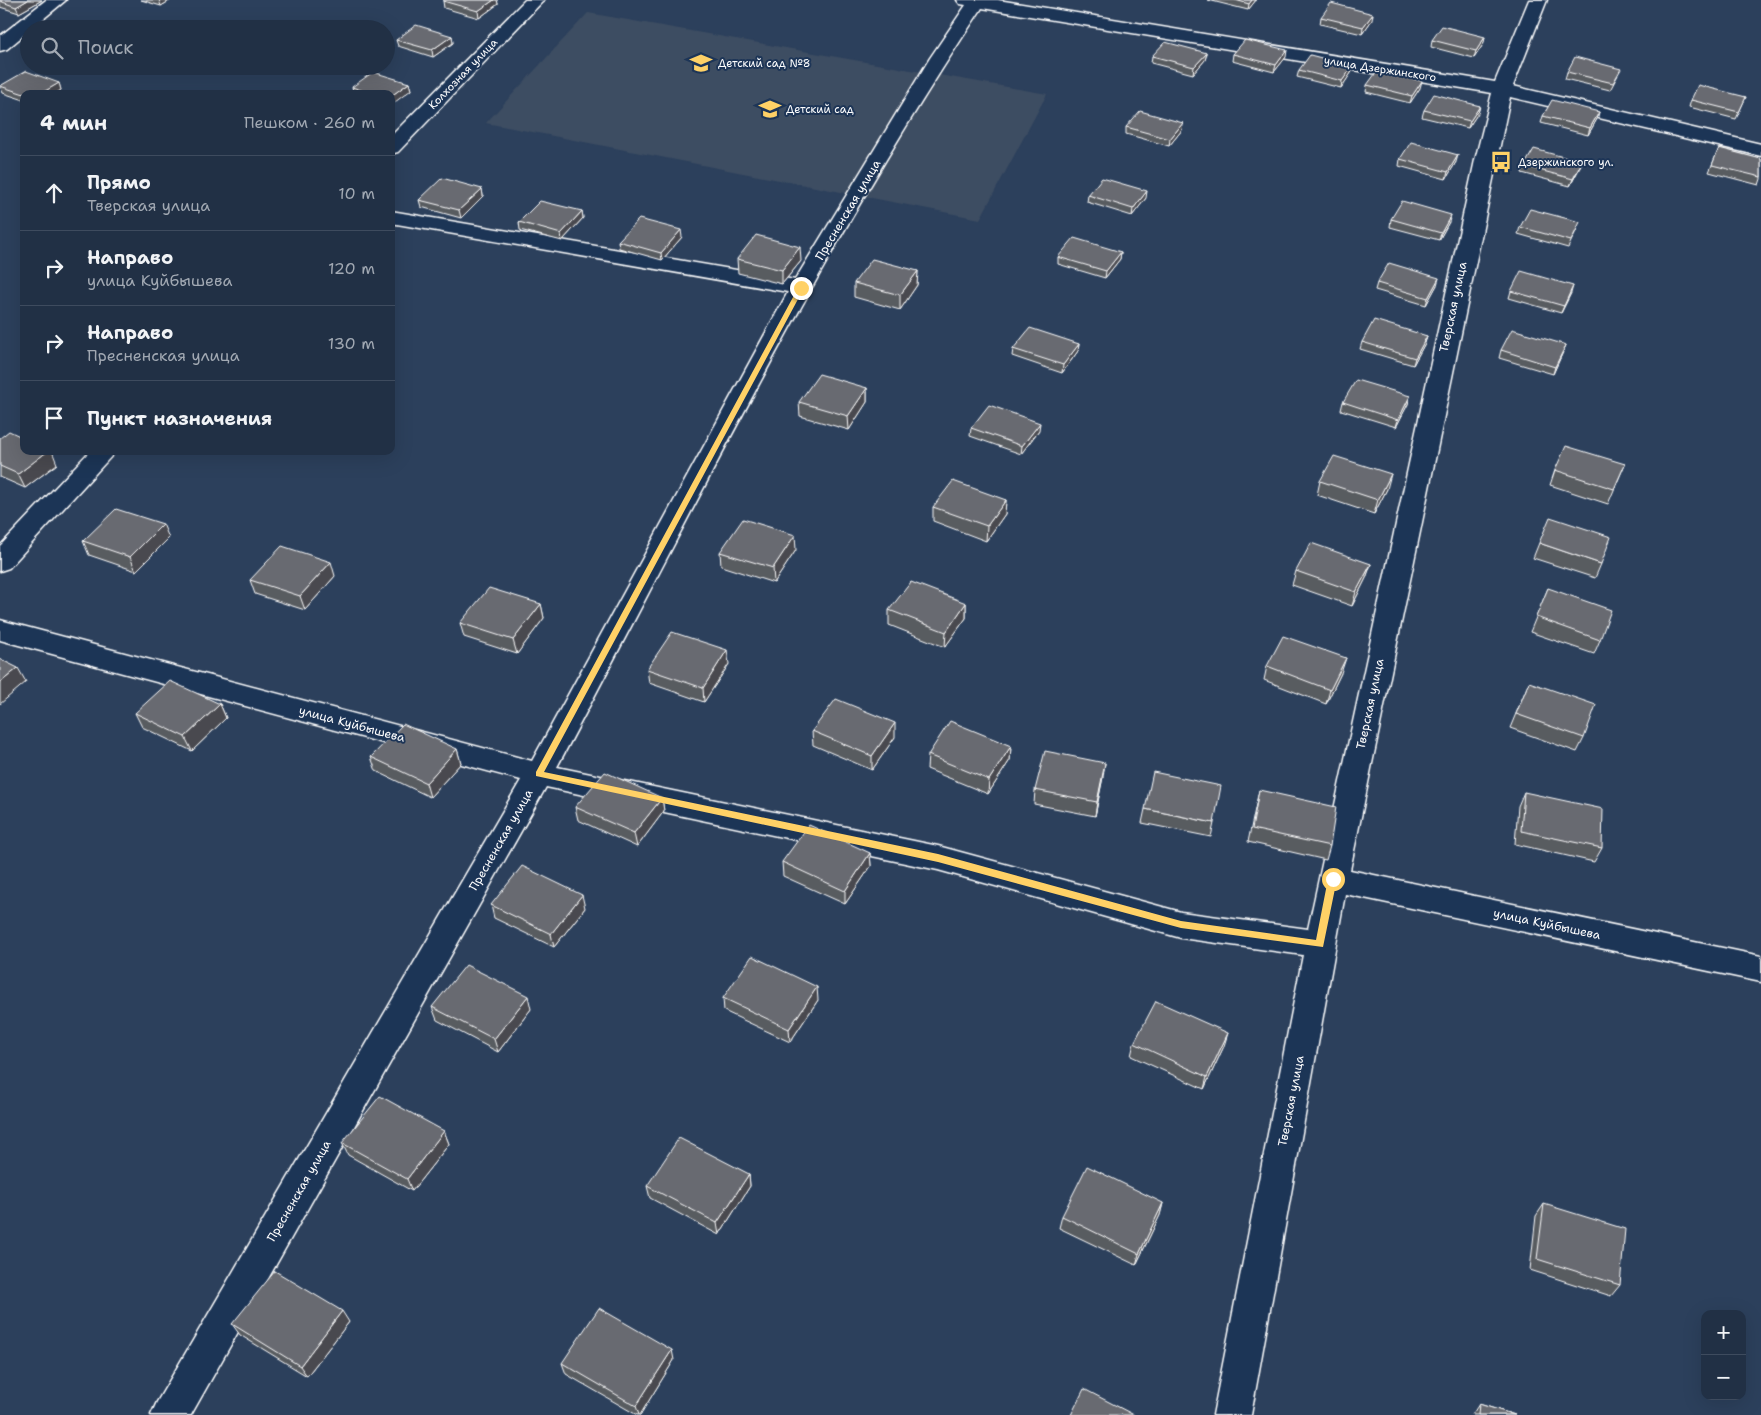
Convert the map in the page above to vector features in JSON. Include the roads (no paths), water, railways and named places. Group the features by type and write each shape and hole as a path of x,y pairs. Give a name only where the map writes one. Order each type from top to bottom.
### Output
{"street":[{"path":"32,20 57,0"},
{"name":"Колхозная улица","path":"395,144 535,0"},
{"name":"Тверская улица","path":"1232,1415 1333,879 1484,160 1502,89 1538,0"},
{"name":"улица Дзержинского","path":"971,2 1502,89 1761,150"},
{"name":"Пресненская улица","path":"170,1415 539,774 801,288 971,2"},
{"path":"0,45 20,29"},
{"path":"395,218 801,288"},
{"path":"0,562 100,455"},
{"name":"улица Куйбышева","path":"0,630 539,774 938,858 1181,924 1320,944"},
{"name":"улица Куйбышева","path":"1333,879 1761,969"}],"place":[{"name":"Детский сад №8","path":"701,63"},
{"name":"Детский сад","path":"770,109"},
{"name":"Дзержинского ул.","path":"1501,162"}]}
